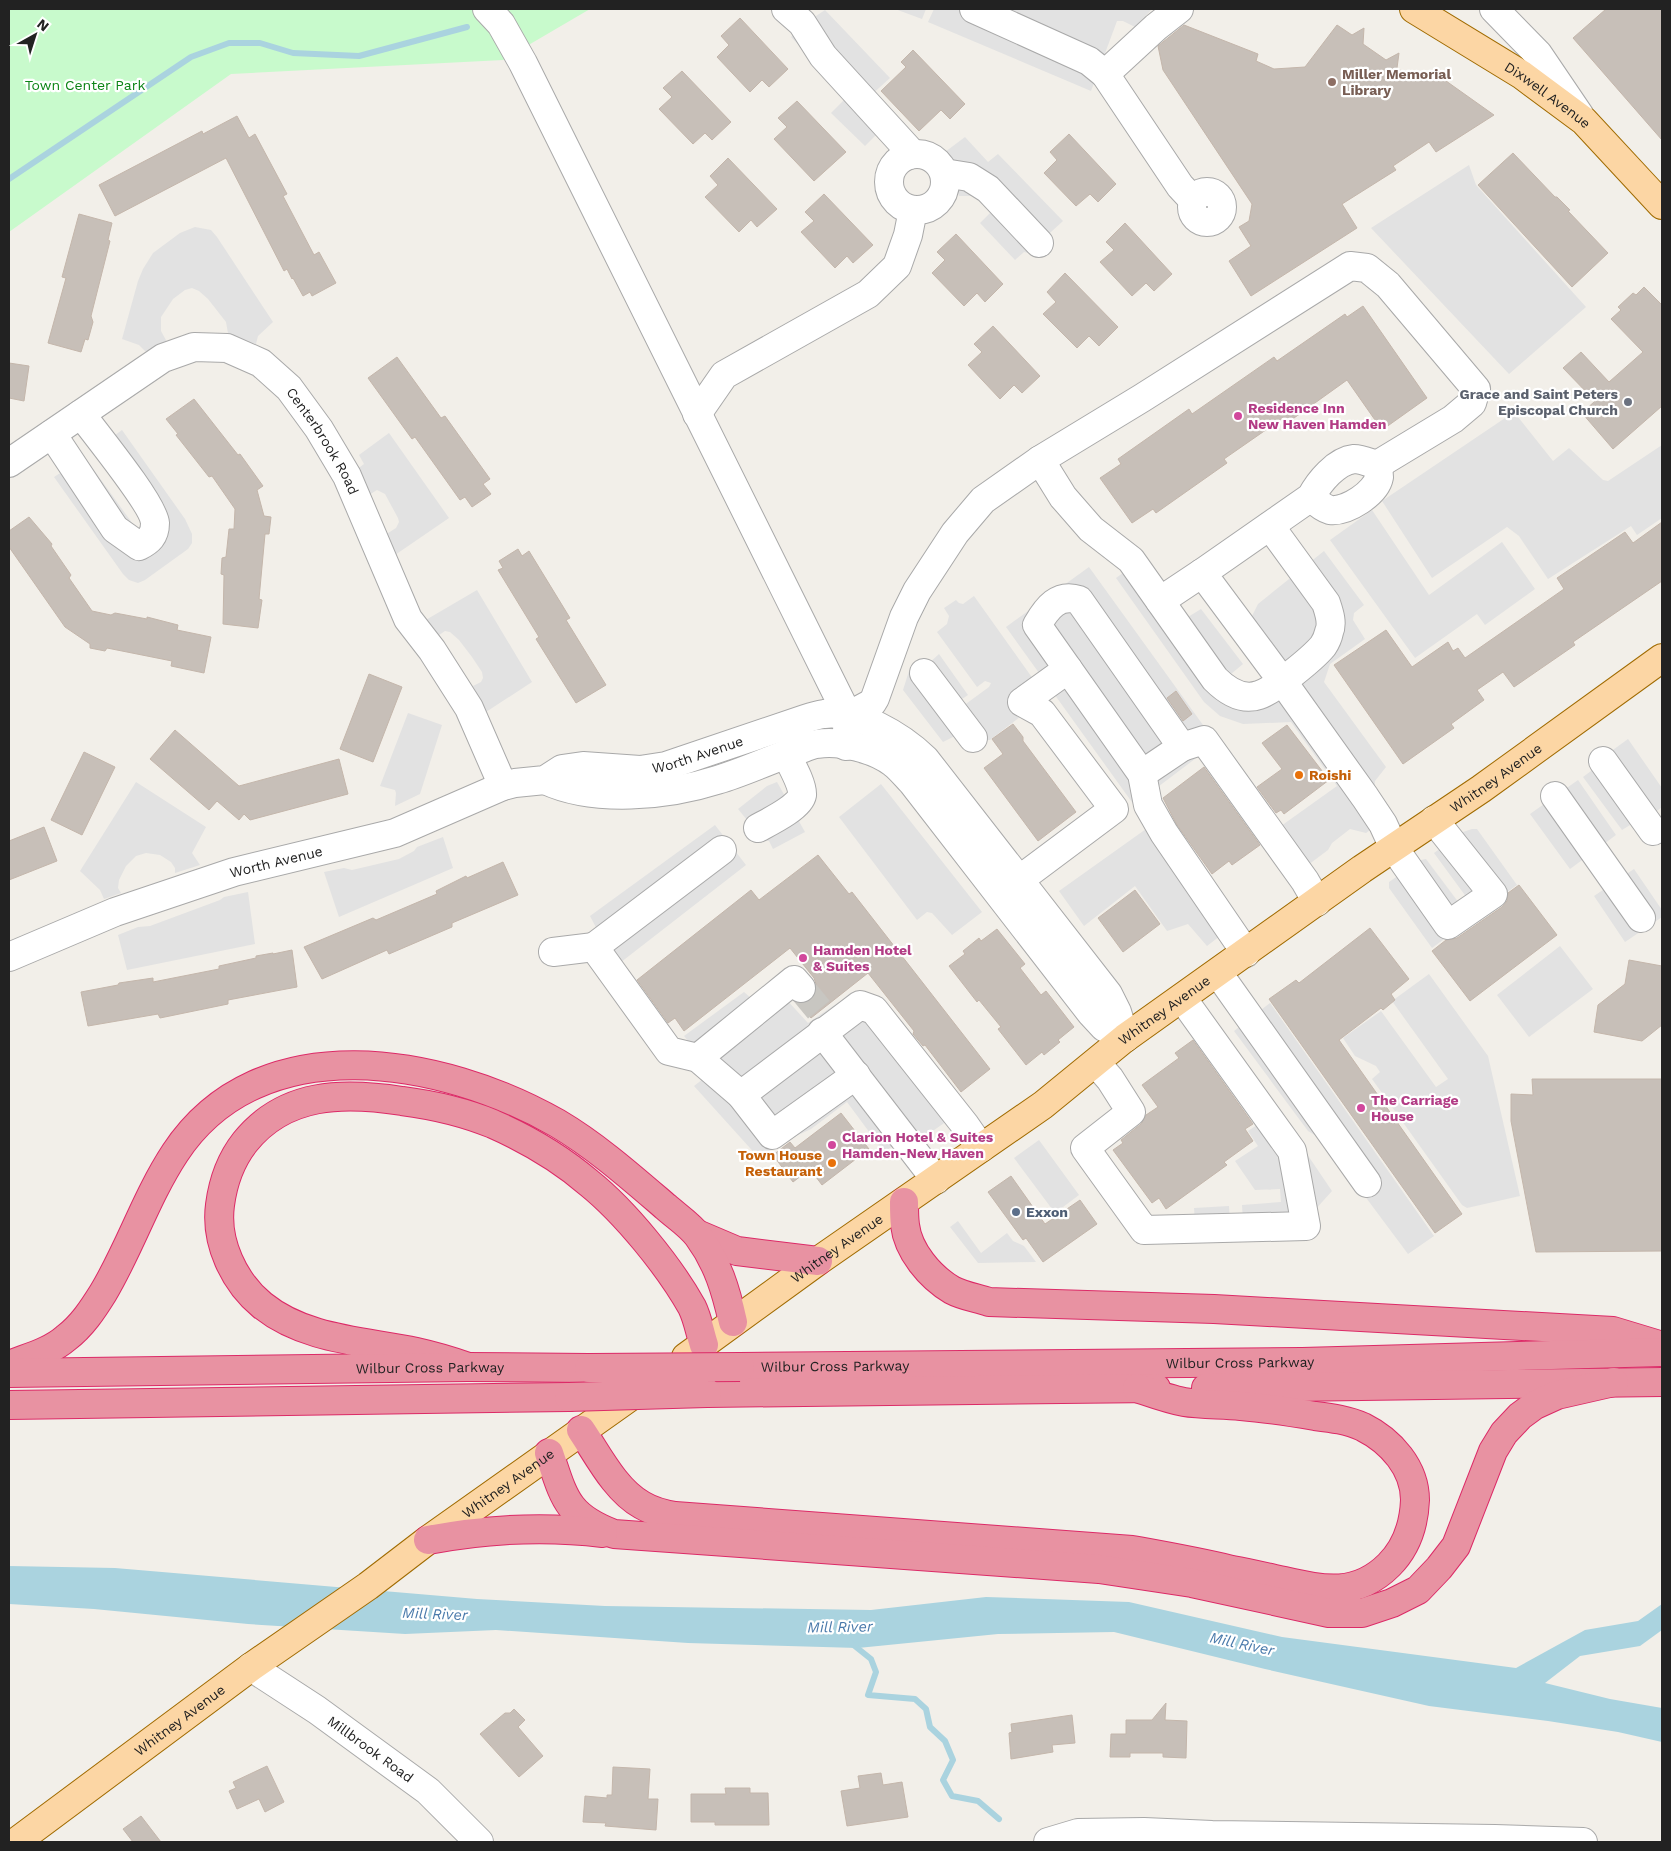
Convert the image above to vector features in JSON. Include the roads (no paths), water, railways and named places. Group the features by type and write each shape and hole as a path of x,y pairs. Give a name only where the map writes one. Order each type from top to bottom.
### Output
{"highway":[{"path":"9,1365 50,1349 67,1338 82,1323 112,1278 175,1153 204,1119 218,1105 245,1089 266,1079 300,1069 339,1066 384,1067 419,1072 499,1094 567,1129 697,1234 737,1251 818,1261"},
{"path":"468,1367 415,1351 344,1340 320,1333 280,1317 263,1306 248,1291 236,1275 225,1251 220,1228 219,1209 222,1187 230,1166 239,1150 263,1122 278,1112 296,1104 319,1098 345,1096 382,1098 456,1112 492,1124 526,1141 558,1160 589,1182 618,1209 674,1279 693,1309 704,1345"},
{"path":"904,1202 906,1232 916,1254 928,1270 939,1281 953,1290 989,1302 1244,1311 1613,1331 1662,1346"},
{"path":"697,1234 719,1271 733,1322"},
{"name":"Wilbur Cross Parkway","path":"9,1373 468,1367 589,1368 1302,1362 1662,1352"},
{"path":"428,1540 463,1533 552,1529 1099,1569 1192,1583 1329,1613 1362,1612 1392,1602 1418,1590 1439,1568 1456,1546 1493,1450 1504,1433 1520,1416 1535,1404 1557,1395 1614,1382"},
{"name":"Wilbur Cross Parkway","path":"9,1405 569,1397 707,1393 1662,1382"},
{"path":"581,1430 615,1480 628,1494 640,1504 656,1512 675,1516 1132,1550 1322,1589 1354,1587 1370,1580 1384,1570 1398,1556 1409,1537 1415,1513 1415,1488 1409,1470 1396,1452 1363,1428 1340,1420 1300,1413 1184,1402 1137,1388"},
{"path":"549,1453 566,1500 573,1510 598,1528 614,1534"}],"main road":[{"name":"Dixwell Avenue","path":"1414,9 1522,75 1584,122 1662,205"},
{"name":"Whitney Avenue","path":"16,1842 252,1667 368,1586 428,1540 581,1430 704,1345 818,1261 1043,1105 1125,1038 1434,820 1482,789 1662,658"}],"street":[{"path":"487,9 501,24 523,63 848,716 846,746"},
{"path":"786,9 802,24 823,56 908,149 909,154"},
{"path":"974,9 1089,61 1105,74 1180,186 1193,200"},
{"path":"1105,74 1156,27 1179,9"},
{"path":"1494,9 1538,54 1584,122"},
{"path":"909,154 920,154 930,157 939,164 944,173 945,188 937,201 924,209 913,210 903,206 897,202 889,186 890,175 894,165 909,154"},
{"path":"944,173 969,177 988,189 1040,243"},
{"path":"697,414 724,375 868,294 897,266 908,235 913,210"},
{"path":"848,716 872,703 904,617 917,591 955,533 983,500 1040,460 1142,398 1350,266 1367,268 1388,285 1476,389 1472,403 1454,419 1377,465 1353,459 1342,464 1321,480 1311,497 1160,601"},
{"name":"Centerbrook Road","path":"9,463 163,358 194,347 227,348 261,363 289,388 319,429 348,476 408,619 437,658 469,708 503,786"},
{"path":"52,434 115,529 139,546 147,542 153,537 155,522 142,496 81,414"},
{"path":"1040,460 1063,497 1091,529 1131,560 1215,679 1227,691 1245,696 1259,696 1283,682 1323,646 1330,631 1331,616 1326,603 1270,526"},
{"path":"1311,497 1318,504 1330,510 1347,508 1368,495 1379,477 1377,465"},
{"path":"1202,573 1283,682 1383,824 1394,848 1448,925 1493,894 1434,820"},
{"path":"1182,748 1079,600 1069,597 1059,600 1046,610 1037,625 1142,774 1148,805 1164,833 1246,953"},
{"path":"1019,880 1114,809 1042,713 1022,702 1068,669"},
{"path":"924,673 973,738"},
{"name":"Worth Avenue","path":"9,957 115,912 234,872 395,833 503,786 545,780 562,769 583,766 640,770 666,766 804,719 825,714 848,716 878,726 911,746 925,759 933,789 1051,941 1108,994 1117,1012 1125,1038"},
{"path":"1142,774 1182,748 1204,740 1305,881 1317,902"},
{"name":"Worth Avenue","path":"545,780 561,788 577,791 634,795 664,793 717,781 817,744 859,747 875,752 933,789 1019,880 1051,941"},
{"path":"758,828 797,804 802,797 801,790 786,754"},
{"path":"1604,761 1653,830"},
{"path":"1555,796 1641,918"},
{"path":"553,952 594,947 722,850"},
{"path":"594,947 669,1051 698,1058 741,1095 772,1135 856,1075"},
{"path":"1218,973 1368,1183"},
{"path":"698,1058 794,980 801,988"},
{"path":"1096,1063 1110,1079 1131,1112 1085,1148 1144,1230 1306,1226 1292,1151 1182,998"},
{"path":"741,1095 825,1023 860,1005 874,1010 981,1148"},
{"path":"825,1023 856,1075 936,1180"},
{"name":"Millbrook Road","path":"252,1667 317,1710 428,1791 480,1842"},
{"path":"1048,1842 1078,1833 1144,1832 1213,1839 1494,1839 1583,1842"}],"water":[{"name":"Mill River","path":"9,1566 115,1568 477,1599 605,1606 871,1610 986,1597 1129,1602 1282,1637 1516,1668 1585,1630 1638,1621 1662,1604 1662,1630 1640,1646 1580,1656 1545,1683 1610,1699 1662,1708 1662,1742 1618,1732 1548,1721 1429,1706 1114,1632 998,1634 858,1648 688,1643 496,1630 405,1634 248,1624 94,1609 9,1604"}],"waterway":[{"path":"9,179 191,57 229,43 260,43 293,53 359,56 467,27"},
{"name":"Mill River","path":"851,1643 871,1659 876,1672 868,1695 915,1699 926,1709 930,1727 945,1741 953,1760 943,1780 952,1796 978,1801 999,1819"}],"tunnel":[{"path":"801,988 820,1011"}],"place":[{"name":"Miller Memorial Library","path":"1332,82"},
{"name":"Grace and Saint Peters Episcopal Church","path":"1628,402"},
{"name":"Residence Inn New Haven Hamden","path":"1238,416"},
{"name":"Roishi","path":"1299,775"},
{"name":"Hamden Hotel & Suites","path":"803,958"},
{"name":"The Carriage House","path":"1361,1108"},
{"name":"Clarion Hotel & Suites Hamden-New Haven","path":"832,1145"},
{"name":"Town House Restaurant","path":"832,1163"},
{"name":"Exxon","path":"1016,1212"}],"park label":[{"name":"Town Center Park","path":"85,85"}]}
